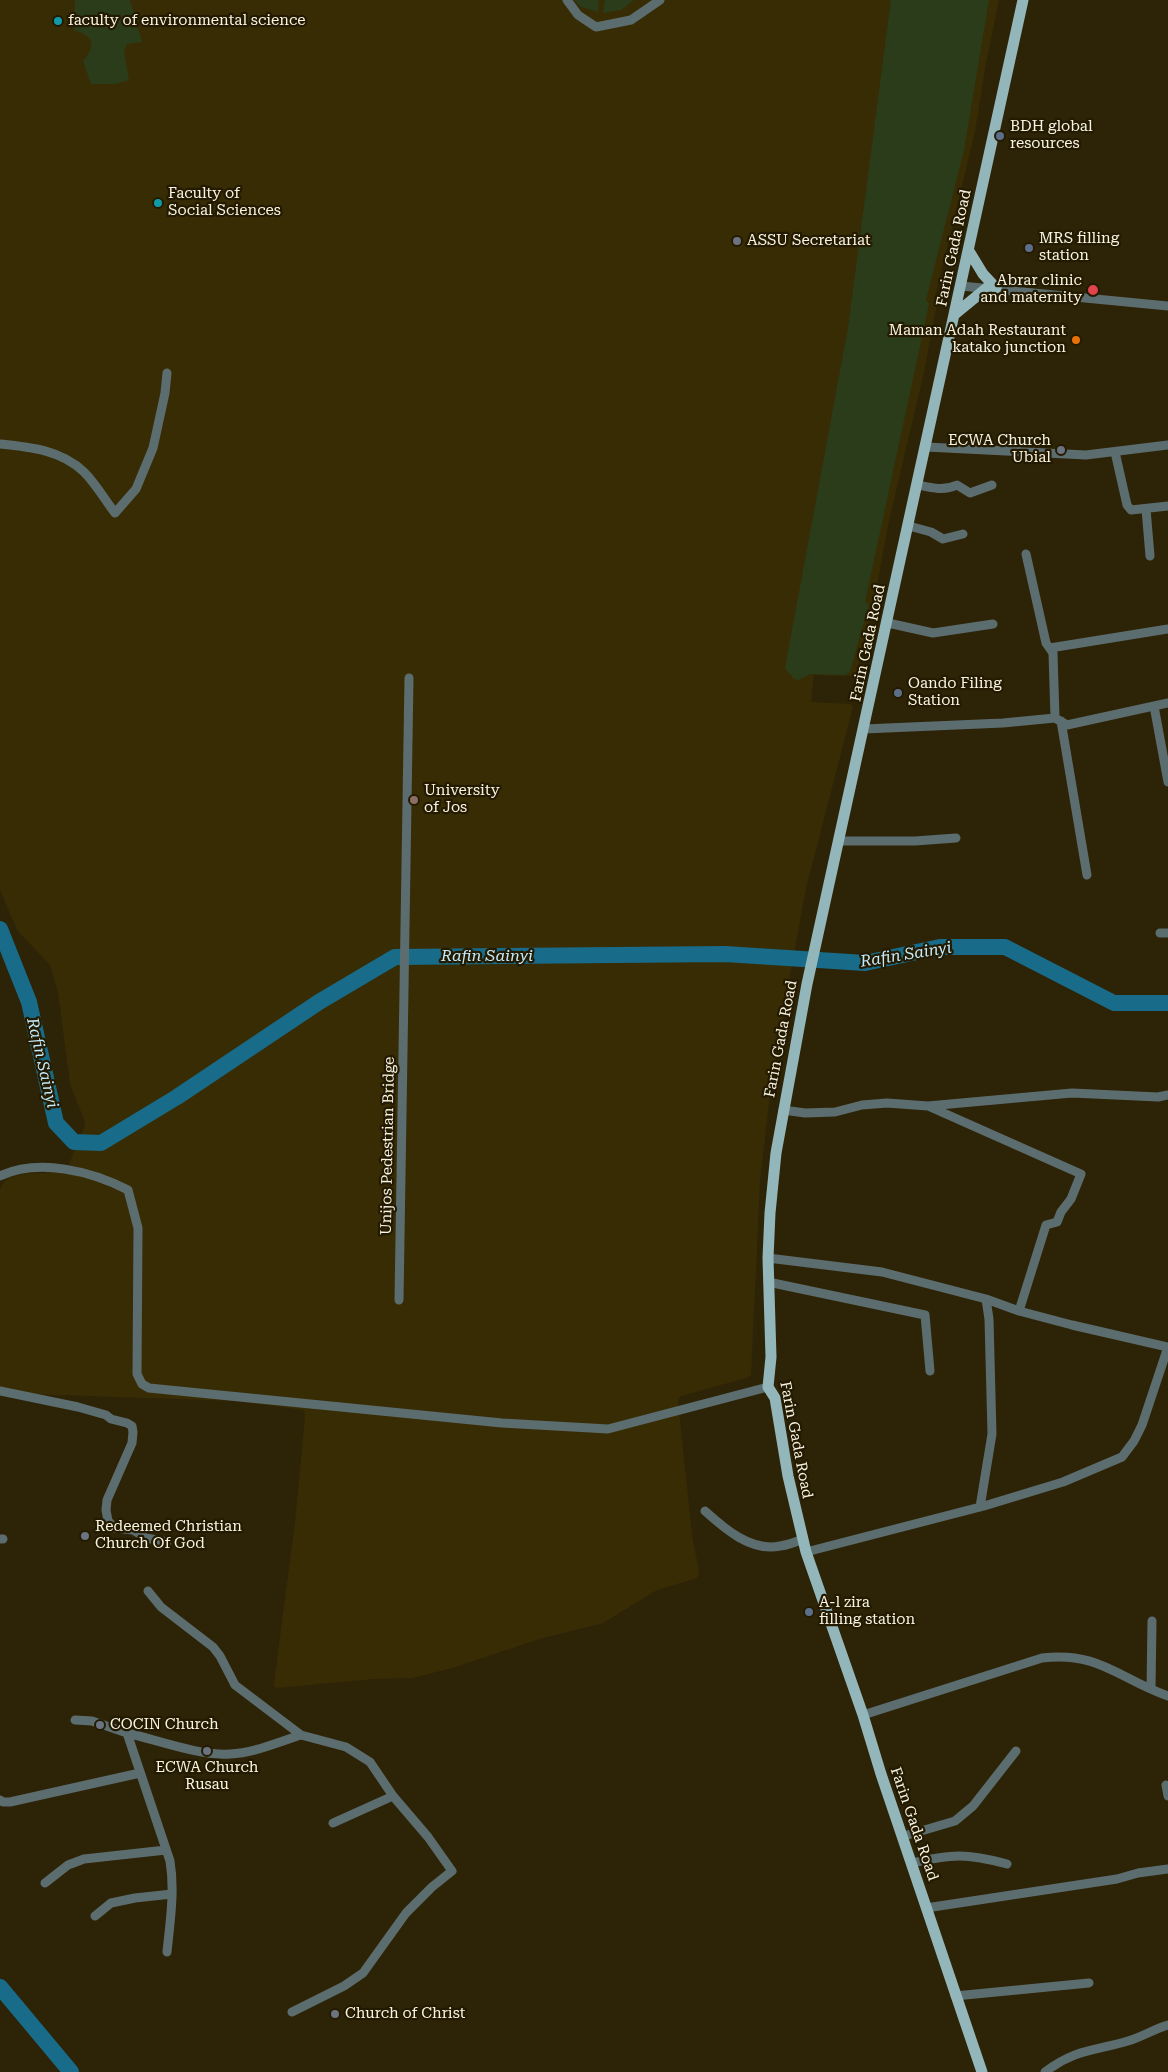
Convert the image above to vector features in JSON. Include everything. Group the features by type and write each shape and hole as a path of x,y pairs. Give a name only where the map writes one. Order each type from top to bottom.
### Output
{"main road":[{"name":"Farin Gada Road","path":"982,2072 955,1996 904,1836 806,1552 788,1476 775,1398 768,1387 771,1357 768,1258 772,1183 783,1110 817,938 888,623 1023,0"},
{"path":"955,314 992,288 969,251"}],"street":[{"path":"567,0 578,15 596,27 631,20 660,0"},
{"path":"962,286 1168,306"},
{"path":"0,444 32,448 64,457 84,472 115,513 136,489 153,448 165,393 167,373"},
{"path":"926,447 1077,455 1168,445"},
{"path":"1115,452 1128,505 1131,510 1168,506"},
{"path":"918,485 942,489 948,489 957,485 970,494 992,485"},
{"path":"1146,509 1150,556"},
{"path":"909,526 931,532 943,539 963,534"},
{"path":"1026,554 1046,643 1053,653 1058,719 1088,875"},
{"path":"888,623 933,633 993,624"},
{"path":"1050,648 1168,629"},
{"name":"Unijos Pedestrian Bridge","path":"399,1300 409,678"},
{"path":"864,730 1058,719 1067,725 1168,703"},
{"path":"1154,706 1168,782"},
{"path":"839,841 915,841 956,838"},
{"path":"783,1110 805,1114 835,1112 862,1105 887,1103 928,1106 1072,1093 1158,1097 1168,1095"},
{"path":"928,1106 1080,1174 1071,1199 1061,1212 1057,1222 1046,1225 1019,1311"},
{"path":"0,1176 13,1170 52,1167 107,1180 128,1190 138,1228 137,1374 142,1384 149,1388 502,1423 608,1429 768,1387"},
{"path":"768,1258 882,1272 986,1299 1019,1311 1168,1347 1142,1425 1134,1441 1122,1457 1063,1482 806,1552"},
{"path":"768,1282 925,1315 930,1370"},
{"path":"980,1506 992,1434 989,1318 986,1299"},
{"path":"0,1391 78,1407 106,1415 132,1426 132,1443 107,1500 108,1521 115,1528 133,1530 146,1538 167,1542"},
{"path":"705,1511 724,1528 752,1545 779,1547 803,1539"},
{"path":"148,1591 161,1608 213,1647 220,1656 235,1685 301,1735 346,1747 370,1762 393,1796 428,1837 452,1871 432,1887 406,1914 362,1973 344,1986 292,2012"},
{"path":"1151,1689 1152,1621"},
{"path":"863,1715 1042,1658 1062,1656 1082,1658 1099,1663 1168,1696"},
{"path":"75,1720 92,1721 127,1733 204,1752 230,1754 245,1752 301,1735"},
{"path":"127,1733 166,1850 173,1877 167,1952"},
{"path":"904,1836 956,1821 973,1806 1016,1751"},
{"path":"0,1800 10,1802 140,1772"},
{"path":"1166,1785 1168,1796"},
{"path":"332,1823 393,1796"},
{"path":"45,1883 68,1865 84,1859 166,1850"},
{"path":"912,1863 950,1855 977,1856 1007,1864"},
{"path":"926,1908 1117,1879 1138,1873 1168,1869"},
{"path":"94,1916 111,1903 172,1894"},
{"path":"955,1996 1089,1983"},
{"path":"1045,2072 1062,2059 1080,2052 1130,2041 1168,2025"}],"shaded area":[{"name":"University of Jos","path":"0,0 999,0 986,63 975,132 934,300 937,303 924,372 888,525 874,602 857,671 852,676 814,675 811,702 851,704 853,707 806,888 769,1103 760,1181 751,1375 681,1396 678,1400 692,1535 699,1571 697,1578 657,1590 603,1623 543,1638 452,1668 412,1678 373,1679 277,1688 274,1686 274,1683 295,1522 305,1418 304,1410 236,1401 29,1394 0,1389 0,1189 4,1182 11,1177 22,1174 57,1172 69,1164 85,1122 70,1084 58,992 50,965 17,930 0,890"}],"green space":[{"path":"75,0 130,0 142,42 127,44 124,52 129,80 116,84 91,84 83,61 92,46 86,35 74,30"},
{"path":"574,0 599,0 598,12 581,7"},
{"path":"605,0 634,0 621,10 603,13"},
{"path":"891,0 989,0 964,150 926,300 929,304 865,602 869,604 850,672 845,675 810,674 798,680 793,678 785,668 848,328"}],"waterway":[{"name":"Rafin Sainyi","path":"0,929 29,1002 56,1123 74,1142 101,1143 177,1097 319,1002 395,957 725,954 865,963 940,947 1005,947 1114,1003 1168,1003"},
{"path":"0,1987 71,2072"}],"place":[{"name":"faculty of environmental science","path":"58,21"},
{"name":"BDH global resources","path":"1000,136"},
{"name":"Faculty of Social Sciences","path":"158,203"},
{"name":"ASSU Secretariat","path":"737,241"},
{"name":"MRS filling station","path":"1029,248"},
{"name":"Abrar clinic and maternity","path":"1093,290"},
{"name":"Maman Adah Restaurant katako junction","path":"1076,340"},
{"name":"ECWA Church Ubial","path":"1061,450"},
{"name":"Oando Filing Station","path":"898,693"},
{"name":"University of Jos","path":"414,800"},
{"name":"Redeemed Christian Church Of God","path":"85,1536"},
{"name":"A-l zira filling station","path":"809,1612"},
{"name":"COCIN Church","path":"100,1725"},
{"name":"ECWA Church Rusau","path":"207,1751"},
{"name":"Church of Christ","path":"335,2014"}]}
